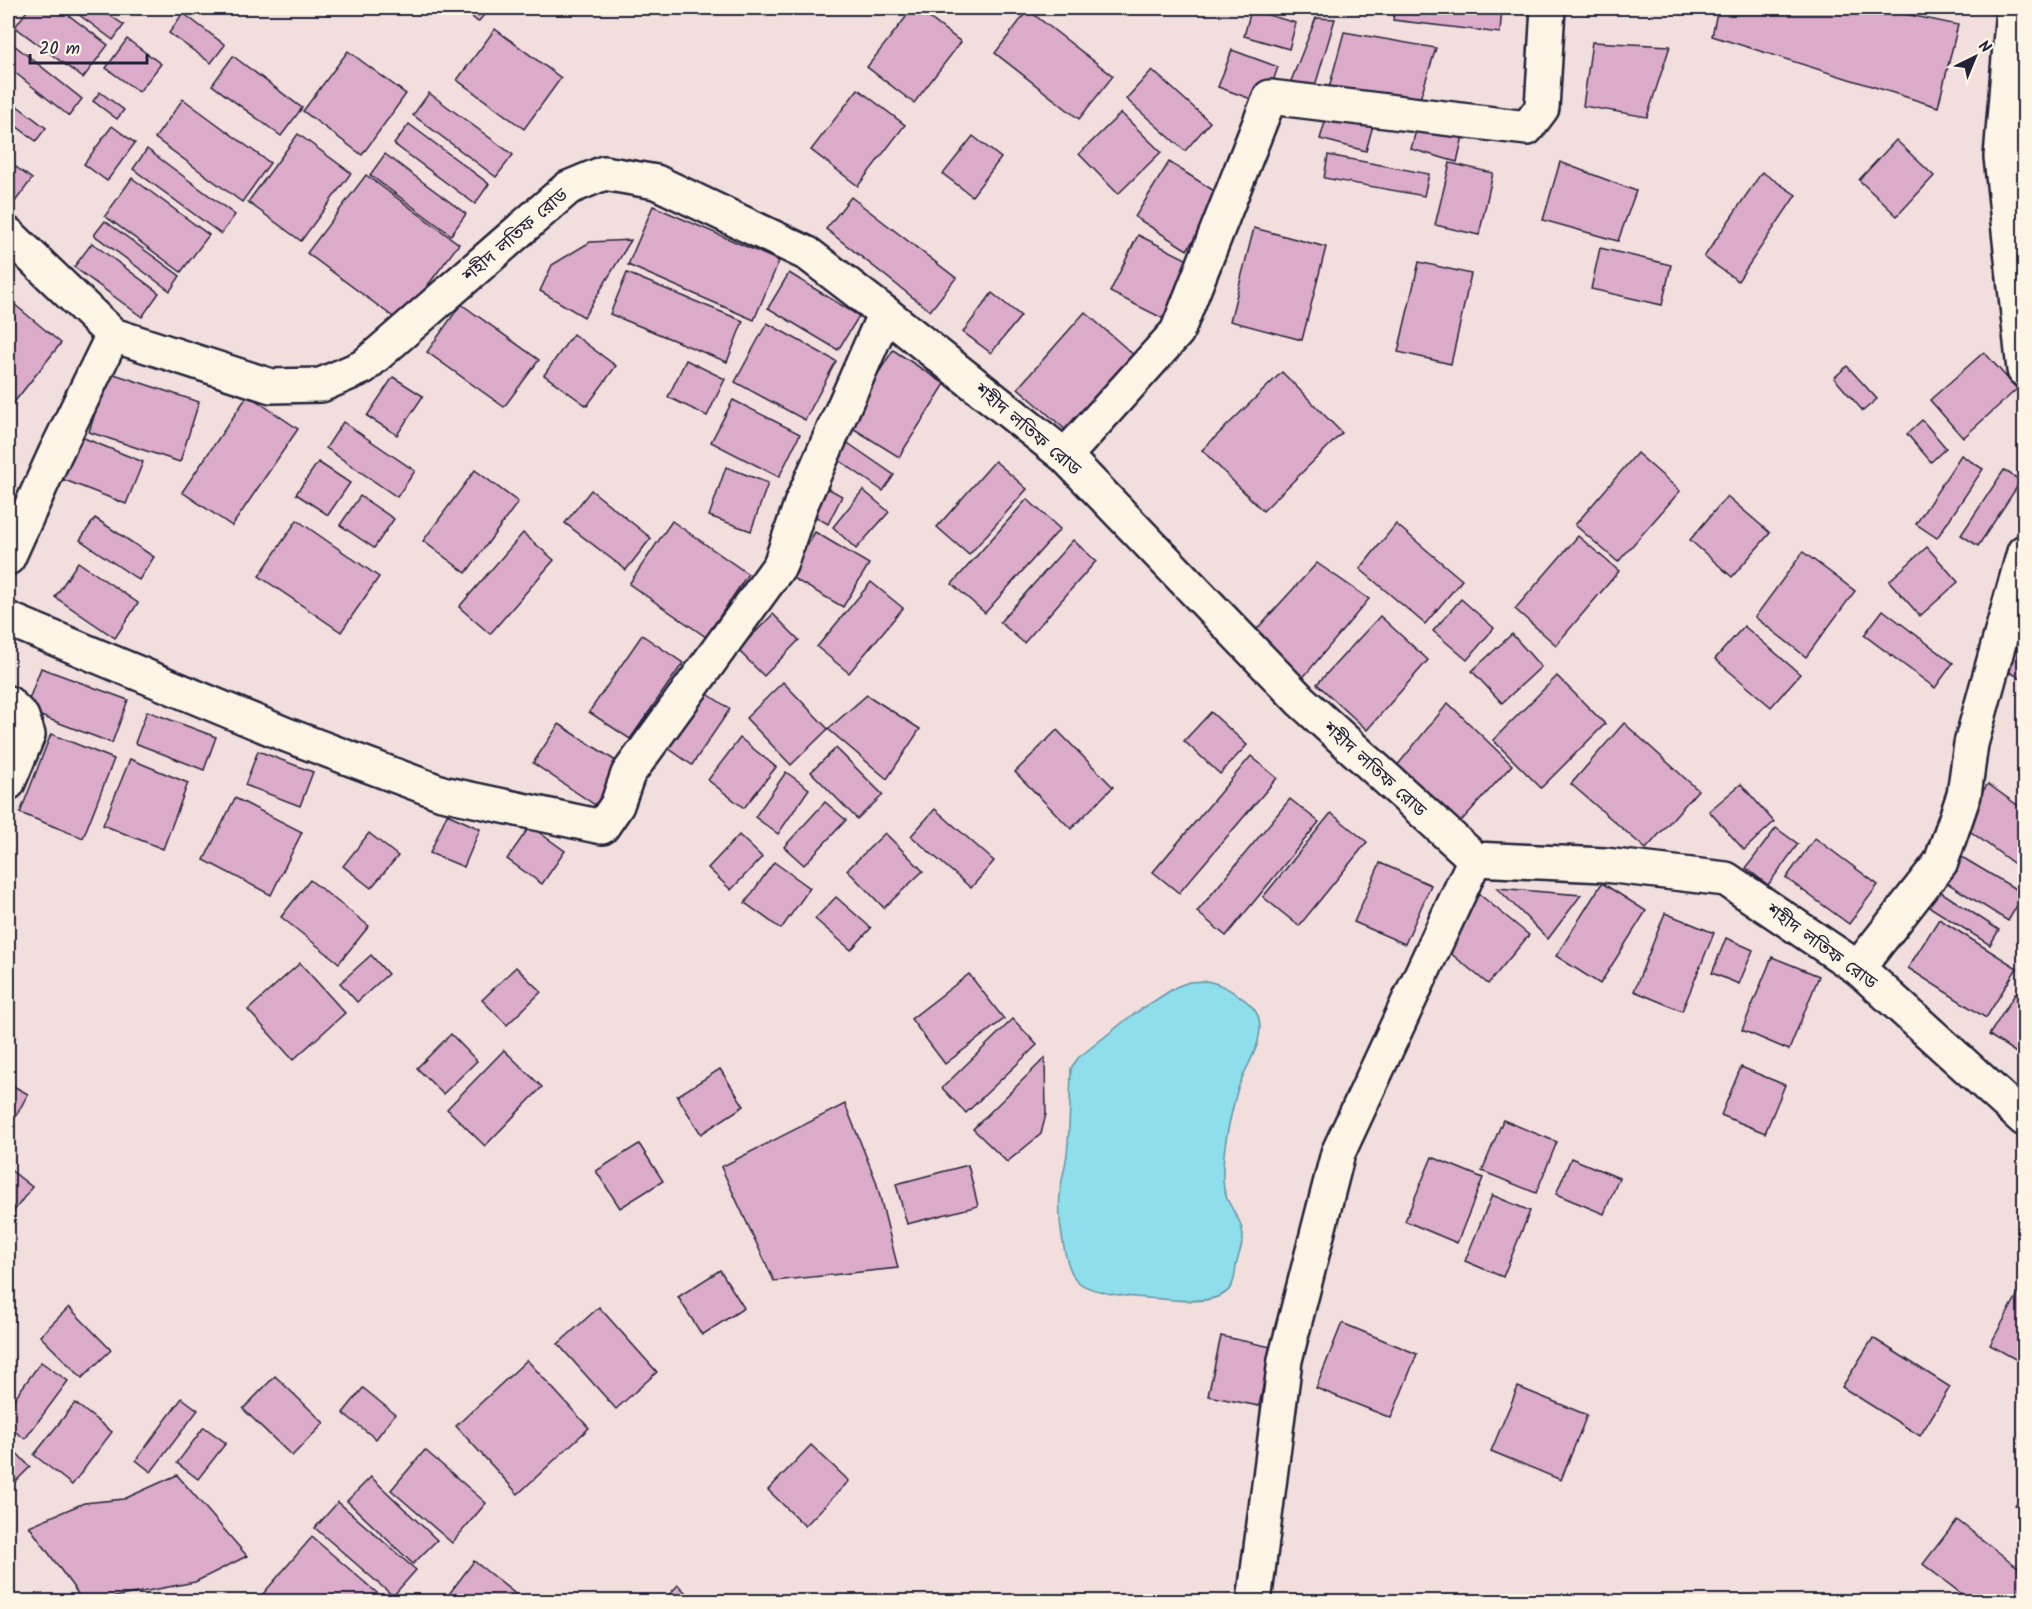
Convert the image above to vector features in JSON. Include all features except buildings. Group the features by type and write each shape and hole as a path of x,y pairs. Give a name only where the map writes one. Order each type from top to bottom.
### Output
{"street":[{"path":"1065,456 1176,332 1270,97 1527,128 1542,108 1548,8"},
{"path":"2013,8 2001,157 2025,370"},
{"name":"শহীদ লতিফ রোড","path":"8,234 113,335 271,386 321,385 363,367 568,188 604,173 656,182 808,254 1065,456 1301,701 1474,859 1605,865 1726,879 1858,968 2025,1119"},
{"path":"8,619 287,735 442,793 602,827 617,805 628,774 780,565 801,504 885,313"},
{"path":"8,558 113,335"},
{"path":"1858,968 1941,862 1964,795 1971,744 2025,552"},
{"path":"8,703 22,717 28,735 8,783"},
{"path":"1254,1602 1285,1360 1338,1153 1474,859"}],"water":[{"path":"1206,981 1229,989 1245,1000 1256,1013 1260,1029 1256,1048 1236,1095 1224,1158 1224,1188 1243,1235 1233,1282 1226,1293 1218,1297 1189,1301 1142,1298 1095,1290 1078,1282 1073,1275 1065,1253 1060,1214 1061,1189 1068,1143 1071,1068 1078,1058 1132,1015 1176,987 1189,982"}]}
